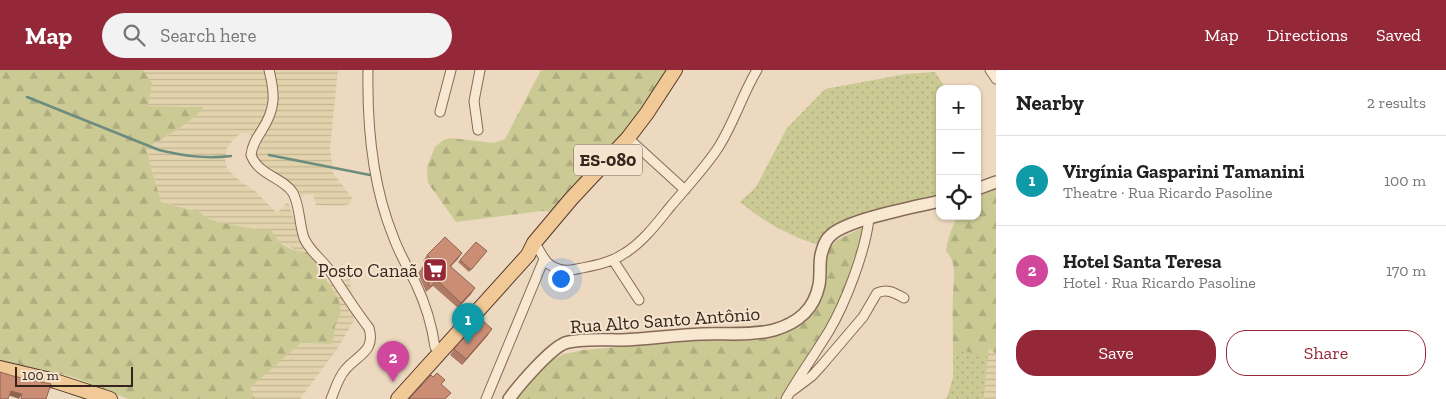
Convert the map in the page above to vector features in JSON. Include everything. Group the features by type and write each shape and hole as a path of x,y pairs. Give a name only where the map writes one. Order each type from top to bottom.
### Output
{"main road":[{"name":"ES-080","path":"398,399 528,255 534,244 572,198 628,138 647,114 674,70"},
{"name":"ES-080","path":"388,399 522,250 534,244"},
{"path":"0,368 55,381 110,399"}],"street":[{"path":"269,70 274,88 272,109 266,124 254,144 251,155 257,166 293,194 308,247 329,270 348,301 369,328 371,334 368,348 344,371 331,399"},
{"path":"368,70 369,134 383,210 417,286 434,335 435,346"},
{"path":"440,112 451,70"},
{"path":"478,130 474,101 480,70"},
{"path":"534,244 540,250 544,260 556,268 570,270 613,260 626,252 643,238 685,190 717,148 731,125 757,70"},
{"path":"990,70 996,79"},
{"path":"628,138 685,190"},
{"path":"981,188 996,182"},
{"name":"Rua Alto Santo Antônio","path":"509,399 547,356 566,343 650,339 702,334 760,333 794,322 807,312 814,302 819,285 820,260 826,241 832,234 840,229 869,219 936,202"},
{"path":"787,396 830,329 863,250 869,219"},
{"path":"486,399 544,260"},
{"path":"613,260 639,300"},
{"path":"787,396 804,383 822,365 862,317 877,293 885,290 891,291 904,298"}],"shaded area":[{"path":"143,70 338,70 330,149 333,173 352,198 350,204 340,206 316,205 313,194 293,198 287,189 256,167 255,137 242,132 227,148 225,159 227,169 242,183 253,189 277,213 288,202 305,253 280,242 269,230 259,230 218,222 204,217 191,209 161,202 146,149 184,126 203,107 148,106"},
{"path":"350,279 354,321 337,349 300,399 255,399 249,388 301,343 318,344 334,337 335,326 341,312 327,283"},
{"path":"988,347 996,354 996,399 984,399"}],"green space":[{"path":"0,70 143,70 152,83 148,106 204,107 184,125 146,149 161,202 200,212 204,217 218,222 259,230 269,229 286,247 310,252 339,301 341,312 335,326 331,344 301,343 250,388 255,399 128,399 73,377 40,369 0,363"},
{"path":"541,70 668,70 649,105 555,212 542,211 456,222 428,183 427,167 435,147 443,140 451,138 494,143 505,139"},
{"path":"935,72 943,85 936,85 936,199 860,219 820,245 798,238 778,228 740,202 756,187 787,128 825,89 906,74"},
{"path":"996,190 996,354 989,348 988,354 974,354 953,347 954,272 952,261 946,251 950,233 956,220 981,220 981,195"},
{"path":"866,226 860,266 792,397 795,399 512,399 548,362 564,354 584,350 694,340 749,341 776,336 799,325 814,311 822,299 827,252 837,240"},
{"path":"953,347 974,354 988,354 984,399 942,399 947,398 953,377"}],"building":[{"path":"445,237 462,253 450,266 475,288 461,303 437,280 430,287 422,268 430,258 427,255"},
{"path":"476,242 487,251 471,270 460,260"},
{"path":"481,319 492,329 466,359 454,349"},
{"path":"0,372 51,384 46,399 21,399 22,394 11,391 8,399 0,399"},
{"path":"437,373 445,380 441,384 451,393 445,399 409,399 431,375 433,377"}],"waterway":[{"path":"27,97 159,150 195,156 231,156"},
{"path":"269,155 370,175"}],"place":[{"name":"Posto Canaã","path":"435,270"},
{"name":"Virgínia Gasparini Tamanini","path":"468,344"},
{"name":"Hotel Santa Teresa","path":"393,382"}]}
